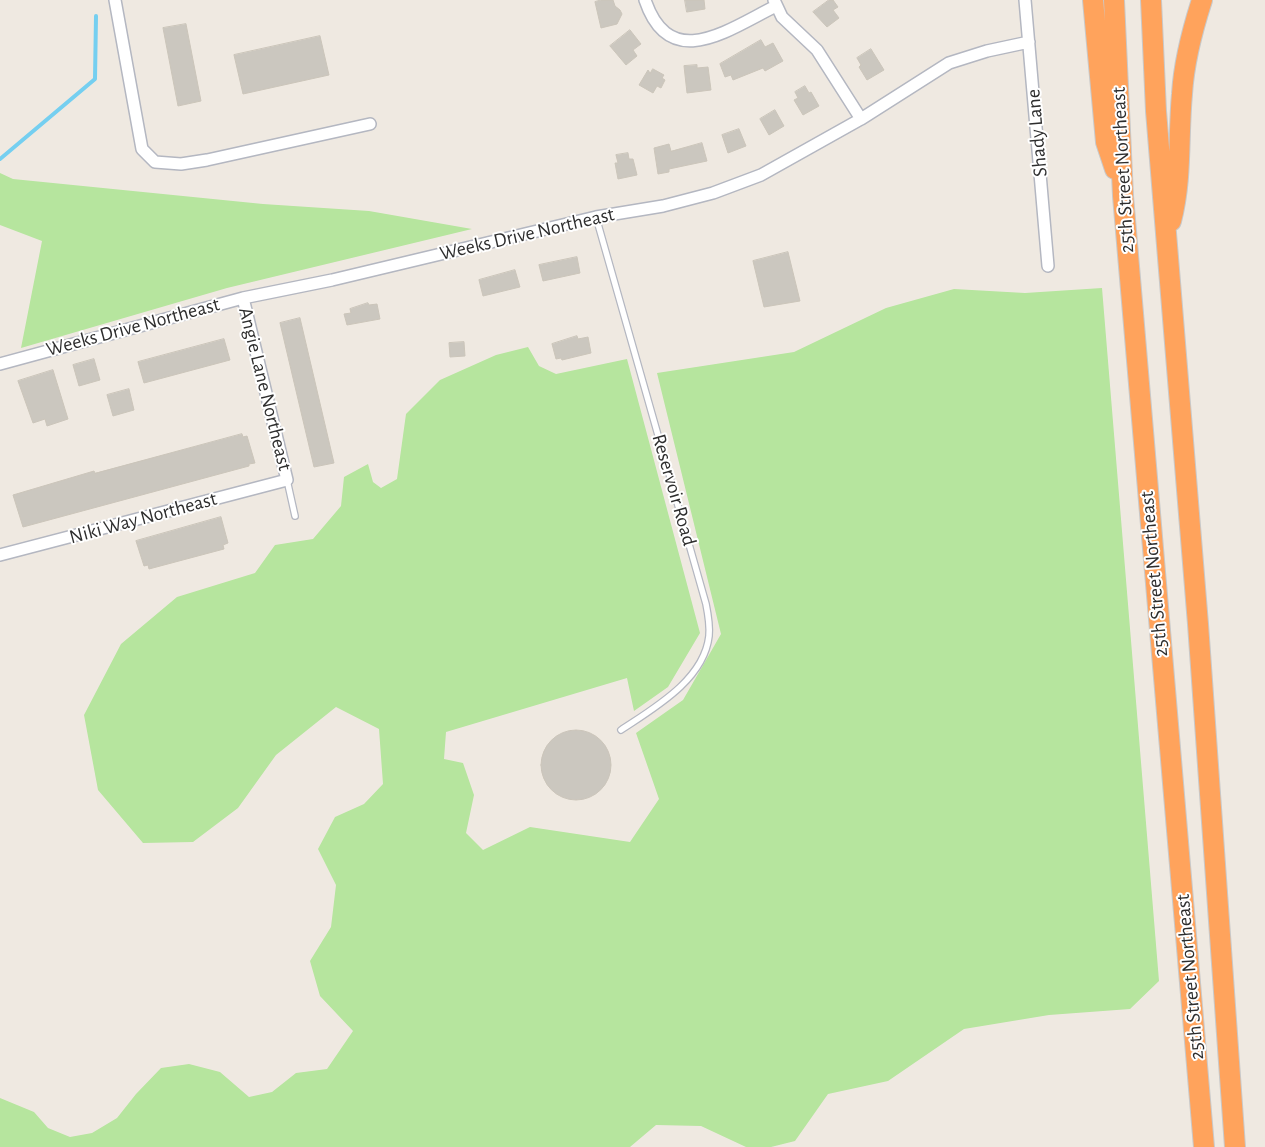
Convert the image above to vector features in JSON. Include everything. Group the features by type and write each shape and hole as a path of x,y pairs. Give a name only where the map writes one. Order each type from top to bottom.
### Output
{"highway":[{"path":"1093,0 1106,142 1123,196"},
{"name":"25th Street Northeast","path":"1114,0 1123,196 1204,1147"},
{"name":"25th Street Northeast","path":"1151,0 1156,111 1235,1147"},
{"path":"1167,238 1178,194 1182,94 1188,42 1202,0"}],"street":[{"path":"115,0 142,149 155,162 171,165 207,160 370,124"},
{"path":"645,0 651,16 664,32 686,42 707,40 775,3 791,27 817,50 861,119"},
{"name":"Shady Lane","path":"1026,0 1048,266"},
{"name":"Weeks Drive Northeast","path":"0,364 243,298 332,280 596,217 663,206 713,193 761,175 861,119 949,63 987,51 1028,42"},
{"name":"Angie Lane Northeast","path":"243,298 287,480"},
{"name":"Niki Way Northeast","path":"0,556 287,480"}],"lane":[{"name":"Reservoir Road","path":"596,217 706,604 709,636 686,682 621,730"},
{"path":"287,480 295,516"}],"green space":[{"path":"0,173 13,179 263,204 369,211 472,229 227,288 21,348 42,241 0,225"},
{"path":"1102,288 1159,981 1130,1009 1049,1015 964,1029 888,1081 828,1094 795,1141 771,1147 746,1147 701,1126 656,1125 630,1147 0,1147 0,1098 34,1112 48,1128 70,1137 92,1133 117,1118 136,1094 161,1068 189,1064 220,1072 249,1097 272,1092 296,1073 327,1069 353,1031 320,996 310,961 331,927 336,885 318,849 335,817 364,804 383,784 379,729 336,707 276,755 238,808 193,842 143,843 98,790 84,715 121,644 177,597 255,573 275,545 313,539 341,506 344,477 368,464 373,482 381,488 397,479 406,414 440,380 496,355 528,347 539,366 556,374 627,359 700,633 668,687 634,711 627,678 446,732 444,759 463,763 474,795 466,833 483,850 530,827 630,842 659,799 636,733 683,700 721,634 657,373 794,352 886,308 954,289 1025,293"}],"building":[{"path":"613,0 615,6 620,10 622,14 617,24 601,28 595,2"},
{"path":"685,0 704,0 705,9 687,12"},
{"path":"829,0 833,0 838,7 833,10 839,18 827,27 813,12"},
{"path":"186,24 201,101 178,106 163,28"},
{"path":"630,30 641,44 633,50 637,56 626,65 610,46"},
{"path":"320,36 329,75 243,94 234,55"},
{"path":"761,40 765,47 773,43 783,61 765,71 763,68 733,80 731,75 725,77 720,64"},
{"path":"871,49 884,70 867,80 859,67 861,65 857,58"},
{"path":"697,65 697,68 708,67 711,90 687,93 684,66"},
{"path":"653,69 664,75 662,78 665,80 661,88 657,86 653,93 639,85 648,70 650,73"},
{"path":"805,86 819,106 803,115 794,100 798,98 795,92"},
{"path":"775,110 784,126 769,135 760,119"},
{"path":"739,129 746,146 728,153 722,135"},
{"path":"702,143 707,161 669,169 669,172 658,174 654,148 669,144 671,151"},
{"path":"628,153 629,159 633,159 637,175 618,179 615,163 618,163 616,155"},
{"path":"788,252 800,301 764,307 753,261"},
{"path":"577,257 580,273 543,281 539,265"},
{"path":"515,270 520,287 483,296 479,280"},
{"path":"368,303 369,305 377,304 380,319 347,325 344,314 351,313 350,309"},
{"path":"300,318 334,463 314,467 280,323"},
{"path":"577,336 578,339 588,337 591,353 562,360 561,358 556,359 552,344"},
{"path":"224,339 230,360 144,383 138,362"},
{"path":"464,342 465,356 450,357 449,343"},
{"path":"94,359 100,380 79,386 73,365"},
{"path":"53,370 68,419 47,426 45,419 33,423 18,381"},
{"path":"129,389 134,410 113,416 107,395"},
{"path":"242,434 243,437 247,436 255,463 249,464 249,466 23,527 13,495 94,471 95,473"},
{"path":"221,517 228,543 223,545 224,549 149,569 148,565 144,566 136,541"},
{"path":"569,730 583,730 596,736 605,745 611,758 609,778 601,790 583,800 569,800 556,794 547,785 541,772 541,758 547,745 556,736"}],"waterway":[{"path":"0,159 95,79 96,16"}]}
